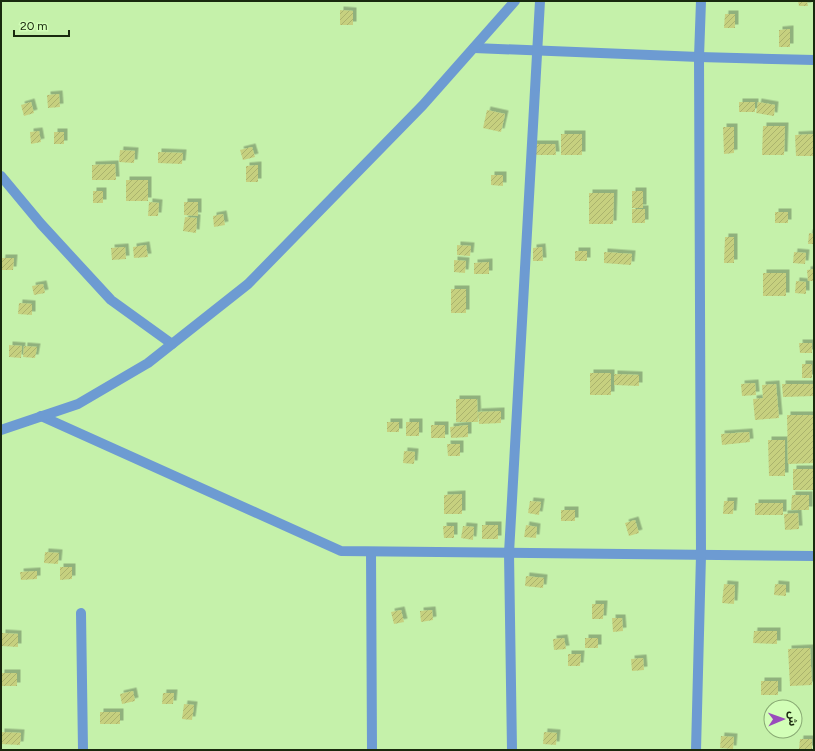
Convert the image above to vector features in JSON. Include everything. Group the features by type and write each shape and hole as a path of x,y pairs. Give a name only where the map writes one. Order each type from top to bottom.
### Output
{"street":[{"path":"1,430 78,404 148,363 248,284 423,105 515,1"},
{"path":"512,750 509,553 540,1"},
{"path":"696,750 701,555 699,57 701,1"},
{"path":"474,48 814,60"},
{"path":"1,176 41,224 111,300 172,344"},
{"path":"41,416 340,551 814,556"},
{"path":"371,552 372,750"},
{"path":"81,612 83,750"}],"building":[{"path":"798,1 807,1 808,6 799,6"},
{"path":"340,10 353,11 353,25 340,25"},
{"path":"725,14 735,14 735,28 724,28"},
{"path":"790,29 790,47 779,47 779,30"},
{"path":"59,94 60,107 48,108 47,95"},
{"path":"31,102 34,113 24,116 21,105"},
{"path":"739,102 755,102 755,112 739,112"},
{"path":"758,102 775,105 774,116 756,113"},
{"path":"487,110 505,114 501,132 483,128"},
{"path":"763,126 785,126 784,155 762,155"},
{"path":"723,127 734,127 734,153 724,154"},
{"path":"39,131 41,142 31,144 30,132"},
{"path":"54,132 64,132 64,144 54,144"},
{"path":"561,134 582,134 582,155 561,155"},
{"path":"814,134 814,156 796,156 795,135"},
{"path":"533,144 555,144 556,155 534,155"},
{"path":"252,147 255,157 243,160 240,150"},
{"path":"120,150 135,151 134,163 119,162"},
{"path":"158,152 183,153 182,164 158,163"},
{"path":"115,164 116,180 92,180 92,165"},
{"path":"258,165 258,182 246,182 246,166"},
{"path":"491,175 503,175 503,186 491,185"},
{"path":"126,180 148,180 148,201 126,201"},
{"path":"93,191 103,191 103,203 93,203"},
{"path":"632,191 643,191 643,208 632,208"},
{"path":"589,193 614,193 613,224 589,224"},
{"path":"149,202 159,203 158,216 148,216"},
{"path":"184,202 198,202 198,216 184,215"},
{"path":"632,209 645,209 645,223 632,223"},
{"path":"775,212 788,212 788,223 775,223"},
{"path":"223,214 225,225 214,227 213,216"},
{"path":"185,217 197,218 196,233 183,231"},
{"path":"809,233 814,234 814,244 808,244"},
{"path":"725,237 734,237 734,263 724,263"},
{"path":"146,245 148,257 134,258 133,247"},
{"path":"457,245 471,246 470,256 457,255"},
{"path":"125,247 126,259 112,260 111,248"},
{"path":"542,247 543,261 533,261 533,248"},
{"path":"575,251 587,251 587,261 575,261"},
{"path":"604,252 632,254 631,265 604,263"},
{"path":"794,252 806,253 805,264 793,263"},
{"path":"2,258 14,258 13,270 1,270"},
{"path":"454,260 466,261 465,273 454,272"},
{"path":"489,262 489,274 474,274 474,263"},
{"path":"814,269 814,281 808,281 807,270"},
{"path":"763,273 786,273 786,296 763,296"},
{"path":"796,281 806,282 806,294 795,293"},
{"path":"43,284 45,293 34,295 32,286"},
{"path":"451,289 466,289 466,313 451,313"},
{"path":"19,303 32,304 32,315 18,314"},
{"path":"799,343 812,343 812,353 800,353"},
{"path":"9,345 22,346 21,358 9,357"},
{"path":"24,346 37,347 35,358 23,357"},
{"path":"802,364 812,364 812,378 802,378"},
{"path":"590,373 611,373 611,395 590,395"},
{"path":"614,374 639,375 639,386 614,385"},
{"path":"755,383 756,395 742,396 741,384"},
{"path":"776,384 779,418 755,420 753,399 763,398 762,385"},
{"path":"782,384 814,384 814,396 783,397"},
{"path":"456,399 477,399 478,422 456,422"},
{"path":"501,411 501,423 479,424 478,412"},
{"path":"787,415 813,415 814,463 788,464"},
{"path":"387,422 399,422 399,432 387,432"},
{"path":"406,422 419,422 419,436 406,436"},
{"path":"431,425 445,425 445,438 431,438"},
{"path":"468,425 468,437 451,438 450,427"},
{"path":"749,432 750,442 722,445 721,434"},
{"path":"768,440 785,440 785,476 769,476"},
{"path":"447,444 460,444 460,456 448,456"},
{"path":"404,451 415,452 414,464 403,463"},
{"path":"793,469 814,469 813,490 793,490"},
{"path":"462,494 462,514 444,514 444,495"},
{"path":"792,495 809,495 809,510 791,510"},
{"path":"530,501 541,502 539,515 528,513"},
{"path":"724,501 734,501 733,514 723,514"},
{"path":"755,503 783,503 783,515 755,515"},
{"path":"561,510 575,510 575,521 561,521"},
{"path":"798,513 799,529 785,530 784,514"},
{"path":"635,520 639,533 629,536 625,523"},
{"path":"482,525 498,525 498,539 482,539"},
{"path":"526,525 537,527 536,538 524,537"},
{"path":"443,526 454,526 454,538 444,538"},
{"path":"463,526 474,527 473,540 461,538"},
{"path":"45,552 59,553 58,564 44,563"},
{"path":"60,567 72,567 72,579 60,580"},
{"path":"37,571 37,579 21,580 20,572"},
{"path":"526,576 544,578 543,588 525,586"},
{"path":"724,584 735,585 734,604 722,603"},
{"path":"775,584 786,585 786,596 774,595"},
{"path":"592,604 604,604 603,619 592,619"},
{"path":"401,610 404,622 394,624 391,612"},
{"path":"432,610 433,620 421,622 420,611"},
{"path":"612,618 622,618 623,631 613,632"},
{"path":"754,631 777,631 777,644 753,643"},
{"path":"2,633 18,634 18,647 2,646"},
{"path":"564,638 566,649 554,650 553,639"},
{"path":"585,638 598,638 598,648 585,648"},
{"path":"810,648 812,685 790,686 788,649"},
{"path":"568,654 581,654 580,666 568,666"},
{"path":"643,658 644,670 632,671 631,659"},
{"path":"1,673 17,673 17,686 1,686"},
{"path":"761,681 778,681 778,695 761,695"},
{"path":"133,691 135,701 122,704 120,694"},
{"path":"163,693 174,693 173,704 162,704"},
{"path":"184,704 194,705 192,720 182,719"},
{"path":"100,712 120,712 120,724 100,724"},
{"path":"1,732 21,733 20,745 1,744"},
{"path":"544,732 557,733 556,745 543,744"},
{"path":"721,736 734,737 733,749 720,748"},
{"path":"800,739 812,739 812,749 799,749"}]}
